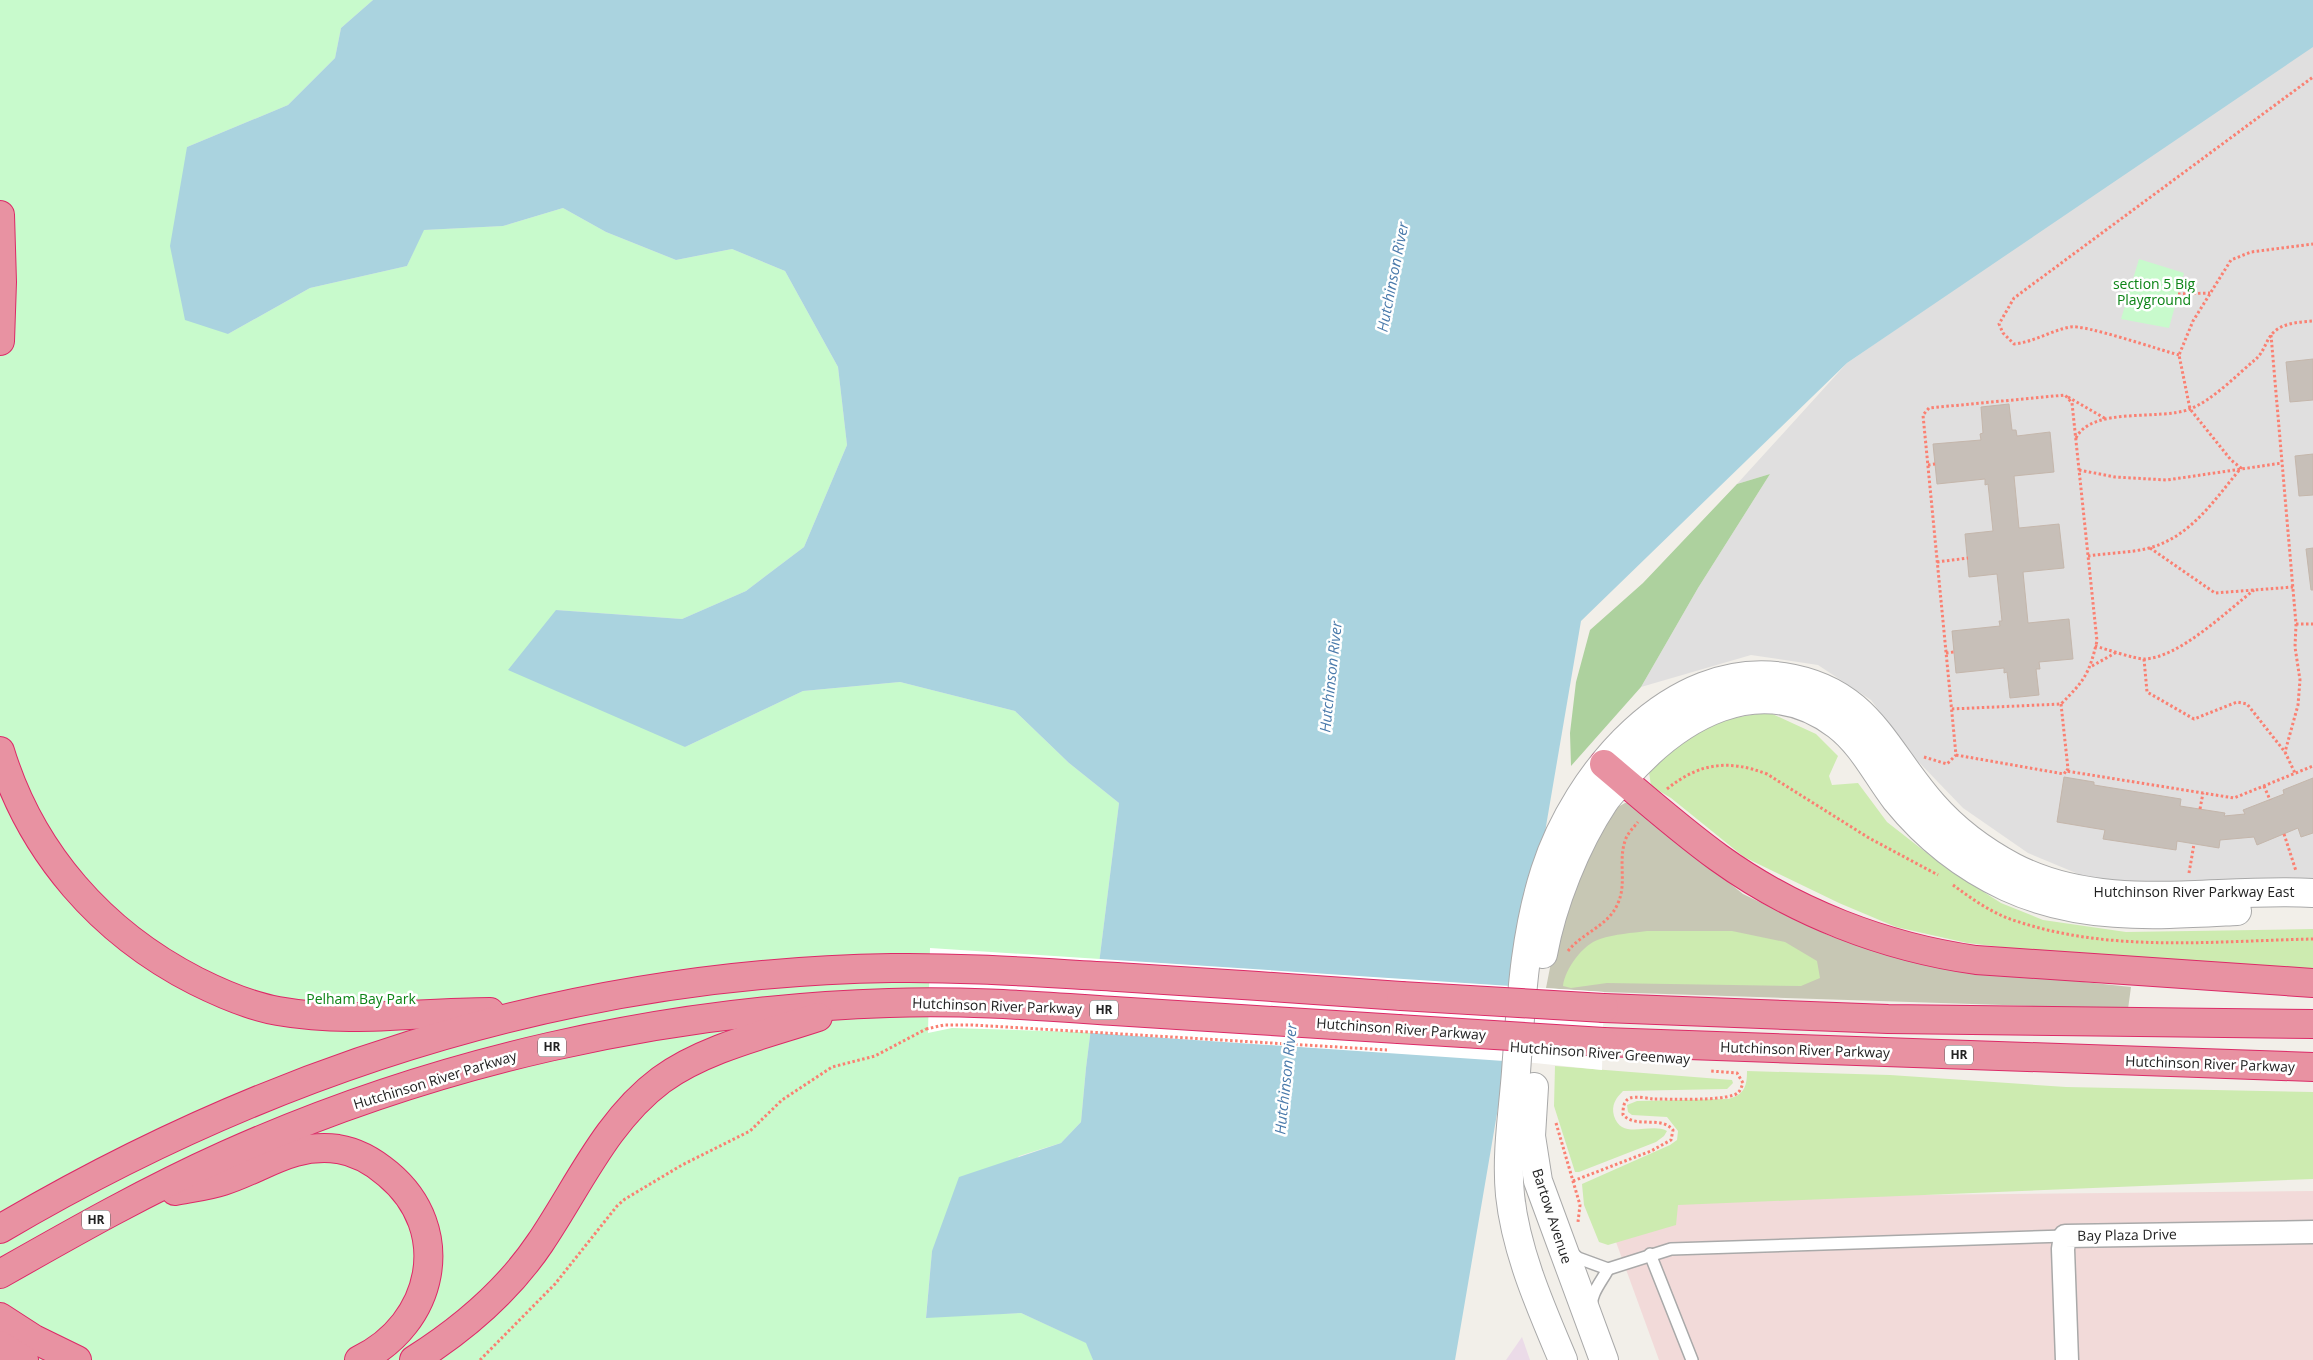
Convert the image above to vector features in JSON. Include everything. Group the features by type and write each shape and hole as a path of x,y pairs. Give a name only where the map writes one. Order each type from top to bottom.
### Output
{"highway":[{"path":"0,215 2,282 0,341"},
{"path":"0,751 11,785 26,816 58,865 85,899 108,922 141,948 213,990 264,1008 331,1016 375,1018 439,1012 531,1011"},
{"path":"1614,772 1720,859 1770,890 1846,926 1894,943 1948,956 2014,964 2313,983"},
{"path":"0,1229 134,1155 260,1098 316,1076 389,1051 531,1011 639,991 746,977 850,970 929,968 1021,971 1604,1008 1888,1019 2313,1024"},
{"name":"Hutchinson River Parkway","path":"0,1274 137,1199 228,1154 295,1126 381,1095 476,1066 575,1042 668,1024 749,1013 856,1004 928,1002 1020,1005 1604,1042 2313,1067"},
{"path":"414,1360 468,1322 511,1282 544,1238 616,1124 632,1106 662,1080 686,1065 717,1051 856,1004"},
{"path":"137,1199 223,1181 285,1154 306,1149 339,1150 351,1153 380,1168 397,1182 419,1214 428,1249 428,1272 421,1298 406,1323 386,1344 359,1360"},
{"path":"0,1317 34,1339 77,1360"},
{"path":"0,1345 24,1360"}],"street":[{"name":"Hutchinson River Parkway East","path":"1528,1035 1550,923 1585,834 1606,799 1621,744 1670,703 1699,688 1742,676 1772,675 1794,679 1831,692 1860,712 1882,735 1935,808 1978,845 2013,867 2049,882 2087,892 2126,895 2185,894 2310,897"},
{"name":"Hutchinson River Parkway East","path":"1614,772 1645,755 1704,713 1729,703 1742,701 1783,702 1811,710 1836,724 1858,745 1895,799 1931,837 1974,869 2022,893 2073,909 2134,915 2288,908 2310,897"},
{"name":"Bartow Avenue","path":"1528,1035 1531,1136 1535,1166 1543,1197 1604,1360"},
{"name":"Bartow Avenue","path":"1528,1035 1510,1160 1510,1196 1523,1254 1563,1360"},
{"name":"Bay Plaza Drive","path":"2067,1360 2063,1248 2065,1236 2313,1232"}],"lane":[{"path":"1531,1136 1556,1218 1570,1252 1578,1258 1608,1269 1650,1254 1676,1248 2065,1236"},
{"path":"1650,1254 1692,1360"},
{"path":"1608,1269 1590,1302 1611,1360"}],"path":[{"path":"2179,356 2071,326 2028,343 2014,344 2003,333 1999,324 2014,298 2313,77"},
{"path":"2241,468 2231,460 2190,409 2179,356 2193,321 2231,260 2251,252 2313,244"},
{"path":"2178,294 2210,293"},
{"path":"2076,438 2079,431 2089,425 2107,419 2173,413 2190,409 2204,402 2257,358 2264,351 2271,335 2285,325 2313,321"},
{"path":"2271,335 2296,624 2295,647 2300,680 2298,705 2285,752"},
{"path":"2107,419 2065,395 1930,408 1923,415 1956,755 2064,774 2066,771 2234,798 2313,766"},
{"path":"1951,709 2061,704 2080,685 2091,666 2096,646 2088,556 2072,403 2065,395"},
{"path":"2079,470 2115,477 2167,480 2282,463"},
{"path":"1928,465 1935,464"},
{"path":"2088,556 2150,548 2177,536 2199,518 2241,468"},
{"path":"2150,548 2215,593 2293,587"},
{"path":"1937,562 1968,558"},
{"path":"2096,646 2144,659 2169,653 2199,633 2254,590"},
{"path":"2296,624 2313,624"},
{"path":"1946,653 1954,652"},
{"path":"2091,666 2117,652"},
{"path":"2144,659 2147,692 2194,719 2237,702 2247,704 2285,752 2296,773"},
{"path":"2061,704 2068,769 2066,771"},
{"path":"1564,957 1577,941 1601,926 1614,912 1619,902 1624,882 1625,842 1629,833 1652,804 1675,783 1694,771 1708,766 1742,766 1767,774 1869,838 1934,872"},
{"path":"2264,786 2270,800"},
{"path":"2200,809 2203,793"},
{"path":"2284,834 2310,897"},
{"path":"2185,894 2194,844"},
{"path":"480,1360 543,1297 617,1206 633,1193 682,1164 750,1131 782,1100 832,1067 875,1056 926,1029 955,1024 1394,1050"},
{"name":"Hutchinson River Greenway","path":"1572,1181 1651,1151 1671,1140 1674,1130 1669,1125 1635,1122 1628,1120 1623,1115 1626,1101 1631,1098 1719,1097 1735,1095 1740,1090 1743,1083 1737,1072 1708,1071"},
{"path":"1555,1118 1580,1205 1579,1217"}],"shaded area":[{"path":"2313,43 2313,881 2100,883 2028,853 1963,808 1911,754 1871,700 1818,665 1751,655 1641,687 1698,588 1770,474 1737,484 1847,363"},
{"path":"1625,803 1631,803 1743,894 1830,936 1870,949 1942,967 2131,987 2128,1009 1604,992 1546,988 1560,917 1592,848 1614,809"},
{"path":"2313,1191 2313,1360 1659,1360 1600,1198"},
{"path":"1522,1337 1530,1360 1506,1360"}],"green space":[{"name":"Pelham Bay Park","path":"0,0 373,0 341,28 335,58 288,105 187,147 228,334 310,288 407,266 423,230 503,226 563,208 606,232 676,260 732,249 785,271 838,367 847,445 804,547 746,591 682,619 556,610 685,747 803,691 900,682 1015,711 1069,763 1119,803 1081,1122 1061,1143 1019,1156 932,1251 926,1317 1021,1313 1087,1343 1093,1360 0,1360"},
{"name":"section 5 Big Playground","path":"2139,259 2184,273 2169,328 2121,319"},
{"path":"1770,474 1698,588 1641,687 1571,766 1570,733 1576,682 1590,630 1643,583 1737,484"},
{"path":"1768,712 1816,734 1838,756 1829,776 1832,785 1858,783 1887,822 1946,868 2001,903 2043,920 2126,932 2313,929 2313,972 2081,956 1967,943 1896,927 1839,903 1744,857 1671,798 1651,786 1649,772 1660,758 1717,721"},
{"path":"1647,931 1732,931 1785,942 1817,961 1820,978 1801,986 1607,983 1571,988 1563,986 1564,979 1571,965 1587,946 1600,939 1612,936"},
{"path":"1555,1066 1732,1080 1733,1083 1727,1089 1623,1091 1616,1099 1613,1108 1614,1116 1623,1128 1637,1130 1653,1128 1667,1131 1656,1142 1575,1172 1554,1106"},
{"path":"1747,1071 1890,1075 2066,1087 2313,1092 2313,1179 1678,1205 1676,1225 1608,1245 1599,1242 1584,1205 1582,1184 1670,1145 1677,1140 1678,1131 1667,1117 1632,1115 1628,1112 1627,1105 1637,1101 1728,1099 1744,1090"}],"water":[{"name":"Hutchinson River","path":"373,0 2313,0 2313,47 1847,363 1581,621 1455,1360 1093,1360 1086,1343 1021,1313 926,1318 932,1251 959,1177 1061,1143 1081,1122 1119,803 1069,763 1015,711 900,682 803,691 685,747 508,670 556,610 682,619 746,591 804,547 847,445 838,367 785,271 732,249 676,260 606,232 563,208 503,226 424,230 407,266 310,288 228,334 185,320 170,246 187,147 288,105 335,58 341,28"}],"pier":[{"path":"930,948 1604,992 1602,1070 1535,1063 1077,1032 952,1028 928,1033"}],"building":[{"path":"2313,359 2313,400 2290,402 2286,362"},
{"path":"2009,404 2012,430 2016,430 2017,436 2050,432 2054,472 2014,476 2019,528 2059,524 2064,568 2023,572 2028,623 2069,619 2073,659 2039,662 2040,669 2036,669 2039,695 2010,698 2007,672 2004,673 2004,668 1956,673 1952,631 2000,626 1999,621 2002,621 1997,574 1969,577 1965,534 1993,531 1988,484 1985,485 1985,479 1937,484 1933,444 1981,440 1980,434 1983,433 1981,407"},
{"path":"2313,454 2313,495 2299,496 2295,456"},
{"path":"2313,548 2313,590 2311,590 2306,549"},
{"path":"2064,777 2094,782 2094,785 2181,799 2180,806 2225,813 2224,816 2245,814 2243,810 2284,794 2283,790 2313,778 2313,833 2301,837 2298,828 2257,845 2254,837 2220,840 2219,848 2177,841 2176,850 2103,839 2105,830 2057,822"}]}
